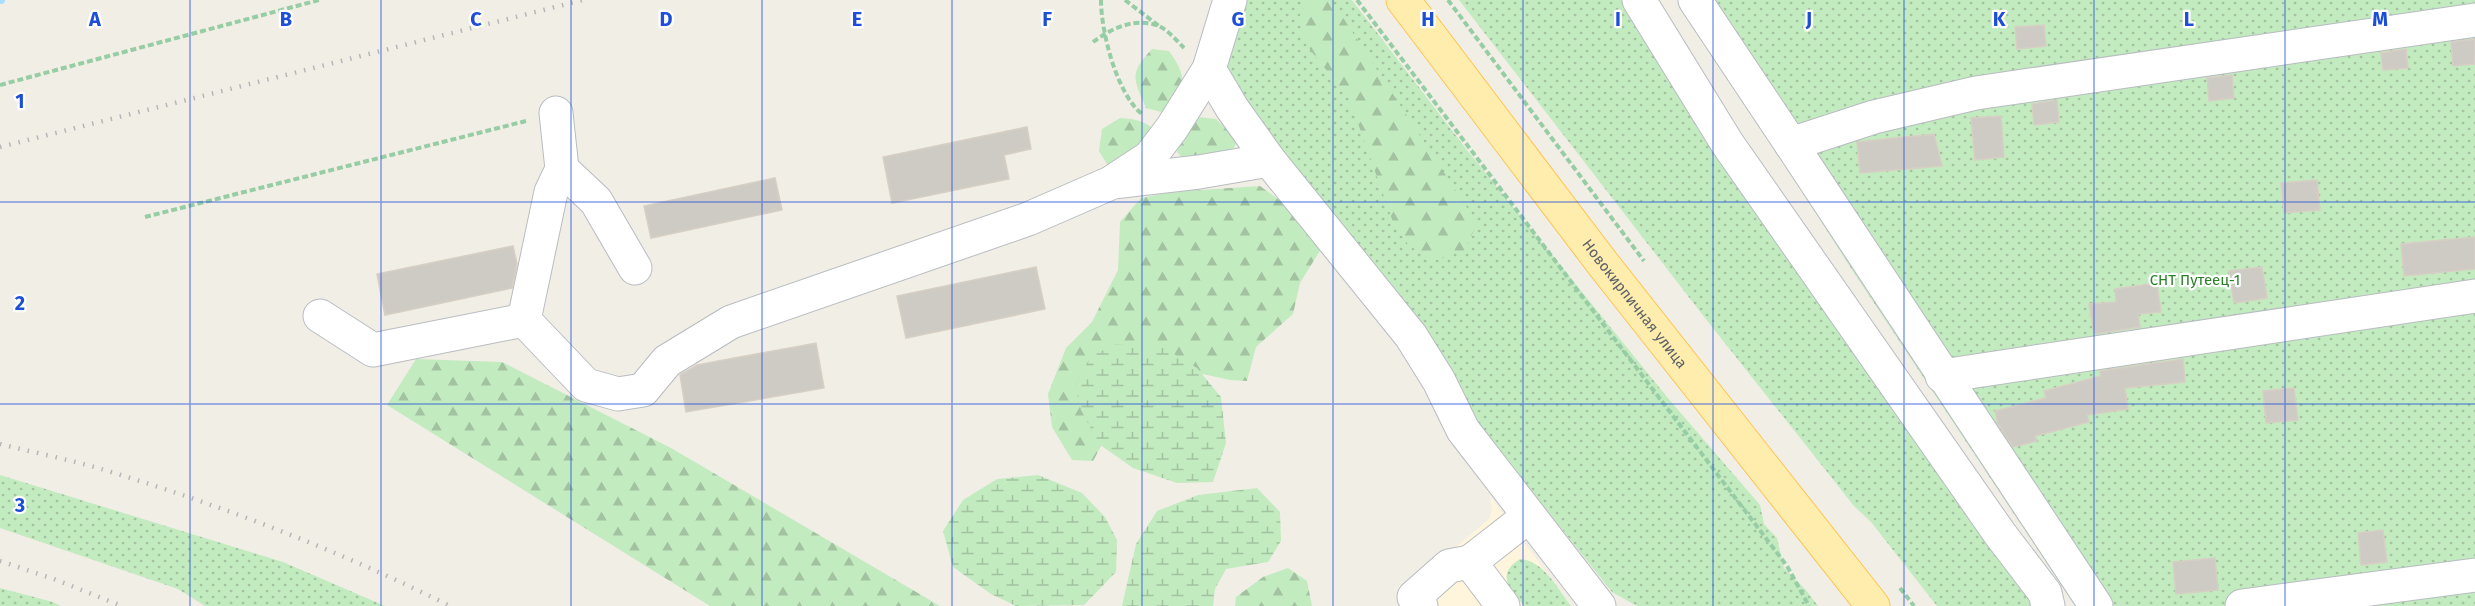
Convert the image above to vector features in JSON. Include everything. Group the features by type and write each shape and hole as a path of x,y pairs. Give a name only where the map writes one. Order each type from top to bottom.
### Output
{"main road":[{"name":"Новокирпичная улица","path":"1403,0 1603,264 1873,606"}],"street":[{"path":"524,320 586,385 618,394 643,390 667,361 731,322 1028,219 1113,182 1150,157 1165,138 1209,69 1230,0"},
{"path":"1639,0 1727,143 2000,534 2044,593 2048,606"},
{"path":"1695,0 2096,606"},
{"path":"1791,144 1874,117 1976,93 2475,20"},
{"path":"1209,69 1232,108 1269,159 1411,336 1439,381 1463,430 1599,606"},
{"path":"524,320 551,192 562,169 556,113"},
{"path":"1113,182 1199,172 1269,159"},
{"path":"562,169 596,201 635,268"},
{"path":"1942,376 2475,296"},
{"path":"320,315 373,350 524,320"},
{"path":"1420,606 1414,597 1449,566 1470,562 1528,516"},
{"path":"1470,562 1503,606"},
{"path":"2242,606 2475,575"}],"path":[{"path":"0,85 319,0"},
{"path":"1101,0 1105,33 1122,85 1138,111 1157,126 1165,138"},
{"path":"1125,0 1160,26 1209,69"},
{"path":"1356,0 1786,566 1809,606"},
{"path":"1448,0 1648,267"},
{"path":"1093,42 1110,29 1133,23 1160,26"},
{"path":"145,217 556,113"},
{"path":"1892,579 1914,606"}],"shaded area":[{"path":"1490,496 1571,606 1406,606 1413,583 1489,519 1492,510"}],"green space":[{"path":"1244,0 1352,0 1467,150 1667,397 1760,505 1764,524 1777,538 1784,568 1818,606 1637,606 1612,592 1474,419 1263,131 1222,64"},
{"path":"1309,0 1325,0 1338,10 1477,223 1465,250 1437,260 1409,246 1393,222 1349,98 1307,46 1299,17"},
{"path":"1459,0 1632,0 2039,606 1937,606 1871,522 1854,506 1705,318"},
{"name":"СНТ Путеец-1","path":"1680,0 2475,0 2475,606 2075,606 1854,273"},
{"path":"1152,49 1169,51 1182,75 1179,96 1169,114 1146,108 1136,83 1136,71"},
{"path":"1198,117 1216,119 1238,141 1229,155 1186,162 1177,152 1181,136"},
{"path":"1120,118 1141,122 1158,135 1110,169 1099,151 1102,129"},
{"path":"1260,186 1297,213 1321,249 1300,283 1293,314 1256,347 1247,381 1230,380 1175,368 1106,437 1093,461 1072,460 1052,427 1048,394 1066,348 1092,322 1118,270 1120,222 1141,198 1171,192"},
{"path":"1116,344 1164,348 1197,368 1221,397 1226,443 1213,482 1177,483 1133,468 1099,444 1081,410 1075,385 1091,356"},
{"path":"416,359 502,362 671,448 940,606 710,606 387,405"},
{"path":"0,475 283,562 385,606 205,606 178,589 0,528"},
{"path":"1038,475 1082,493 1105,517 1117,540 1116,572 1084,605 1016,606 991,594 953,567 943,531 963,500 997,479"},
{"path":"1257,488 1280,512 1281,541 1268,562 1226,569 1215,589 1213,606 1122,606 1136,544 1157,511 1198,495"},
{"path":"1520,559 1529,561 1543,570 1571,606 1524,606 1507,582 1508,570"},
{"path":"1288,568 1307,581 1312,606 1235,606 1236,597 1263,577"},
{"path":"0,588 53,602 61,606 0,606"}],"building":[{"path":"2044,25 2046,46 2017,49 2015,27"},
{"path":"2475,39 2475,64 2453,66 2451,42"},
{"path":"2406,49 2408,68 2383,70 2381,53"},
{"path":"2232,75 2234,98 2209,101 2207,78"},
{"path":"2057,100 2059,122 2034,125 2032,104"},
{"path":"2001,116 2004,157 1975,160 1971,118"},
{"path":"1027,127 1031,149 1004,155 1009,179 892,203 883,157"},
{"path":"1934,134 1942,166 1860,173 1857,142"},
{"path":"775,178 782,210 651,238 644,206"},
{"path":"2317,180 2320,210 2284,213 2281,183"},
{"path":"2475,237 2475,269 2404,276 2401,244"},
{"path":"513,246 517,264 512,288 385,315 377,274"},
{"path":"1036,267 1045,309 906,338 897,296"},
{"path":"2262,267 2267,298 2234,303 2229,271"},
{"path":"2157,283 2161,312 2138,314 2140,327 2094,334 2089,304 2116,302 2115,289"},
{"path":"816,343 824,388 686,412 680,375 697,365"},
{"path":"2183,359 2185,382 2125,388 2128,409 2087,415 2089,422 2035,436 2037,441 2013,447 1998,424 1995,411 2046,398 2044,391 2101,376 2100,371"},
{"path":"2294,388 2298,420 2266,423 2263,391"},
{"path":"2383,530 2387,562 2361,565 2358,533"},
{"path":"2215,558 2218,590 2176,594 2173,562"}],"railway":[{"path":"0,147 583,0"},
{"path":"0,444 98,468 233,513 321,547 450,606"},
{"path":"0,561 122,606"}]}
